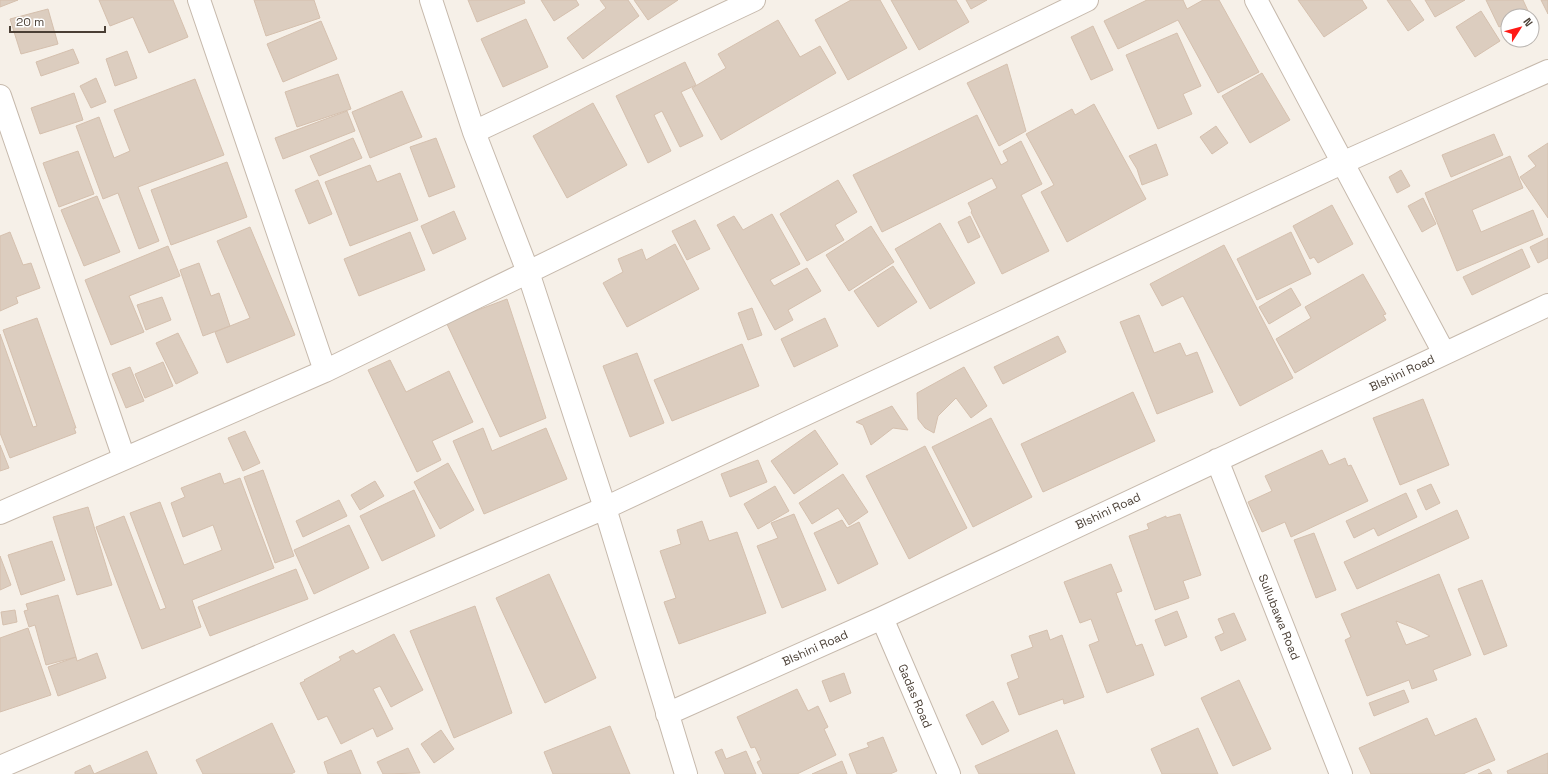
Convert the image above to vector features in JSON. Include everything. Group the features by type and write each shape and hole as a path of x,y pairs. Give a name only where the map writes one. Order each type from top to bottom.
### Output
{"street":[{"path":"199,0 325,370"},
{"path":"431,0 474,132 528,272 605,508 686,774"},
{"path":"474,132 754,0"},
{"path":"0,513 325,370 1086,0"},
{"path":"1256,0 1444,353"},
{"path":"0,767 605,508 1342,163 1548,70"},
{"path":"0,96 124,458"},
{"name":"BIshini Road","path":"667,714 882,618 1548,304"},
{"name":"Sullubawa Road","path":"1217,460 1341,774"},
{"name":"Gadas Road","path":"882,618 949,774"}],"building":[{"path":"0,0 18,0 0,7"},
{"path":"99,0 173,0 188,37 149,53 133,17 110,26"},
{"path":"254,0 314,0 320,18 266,36"},
{"path":"468,0 524,0 525,3 477,22"},
{"path":"541,0 576,0 579,5 554,21"},
{"path":"600,0 628,0 639,16 583,59 567,38 606,8"},
{"path":"634,0 678,0 648,20"},
{"path":"851,0 880,0 907,48 848,80 815,20"},
{"path":"891,0 956,0 969,22 919,50"},
{"path":"966,0 987,0 971,9"},
{"path":"1147,0 1183,0 1187,9 1203,0 1219,0 1259,72 1218,93 1178,20 1118,49 1104,21"},
{"path":"1298,0 1362,0 1367,8 1324,37"},
{"path":"1387,0 1410,0 1424,20 1408,31"},
{"path":"1425,0 1465,0 1435,17"},
{"path":"1486,0 1523,0 1527,8 1500,8 1499,27"},
{"path":"1541,0 1548,0 1548,14"},
{"path":"48,9 58,44 21,54 10,19"},
{"path":"1481,11 1500,41 1475,57 1456,27"},
{"path":"526,19 548,67 503,87 481,39"},
{"path":"778,20 800,57 820,46 836,73 721,140 692,88 726,68 718,54"},
{"path":"321,21 337,59 283,82 267,44"},
{"path":"1093,26 1113,70 1091,80 1071,37"},
{"path":"1177,33 1201,86 1183,94 1192,114 1158,129 1126,55"},
{"path":"73,49 79,63 41,76 36,62"},
{"path":"127,51 137,78 115,86 106,59"},
{"path":"685,62 696,85 681,92 703,136 680,147 662,111 654,115 671,151 648,163 616,96"},
{"path":"1007,64 1026,131 999,146 967,83"},
{"path":"1262,73 1290,120 1250,143 1222,96"},
{"path":"338,74 351,109 297,127 285,92"},
{"path":"96,78 106,102 91,108 80,86"},
{"path":"195,79 224,155 138,187 159,241 139,249 118,193 103,199 76,126 99,117 114,158 130,151 114,110"},
{"path":"402,91 422,137 370,158 352,112"},
{"path":"74,93 83,120 40,134 31,108"},
{"path":"593,103 627,165 567,198 533,136"},
{"path":"1094,104 1146,199 1067,242 1041,192 1054,185 1026,134 1072,109 1075,115"},
{"path":"347,111 355,131 283,159 275,138"},
{"path":"977,115 1001,165 1008,161 1003,151 1021,141 1042,184 1021,195 1049,251 1002,274 968,203 997,188 992,178 882,232 853,175"},
{"path":"1216,126 1228,143 1212,154 1200,137"},
{"path":"1494,134 1503,155 1451,177 1442,155"},
{"path":"353,138 362,158 319,176 310,156"},
{"path":"436,138 455,187 429,197 410,147"},
{"path":"1548,143 1548,218 1520,177 1536,166 1528,156"},
{"path":"1156,144 1168,175 1142,185 1137,169 1129,156"},
{"path":"78,151 94,194 59,207 43,163"},
{"path":"1510,156 1523,188 1472,210 1481,232 1533,210 1543,235 1457,271 1425,193"},
{"path":"227,162 247,217 171,245 151,190"},
{"path":"370,165 377,182 400,173 418,220 350,246 325,182"},
{"path":"1401,170 1410,186 1397,193 1389,177"},
{"path":"318,180 332,214 309,224 295,190"},
{"path":"838,180 857,212 835,225 844,240 807,261 780,214"},
{"path":"97,196 120,252 84,266 61,210"},
{"path":"1423,198 1436,224 1422,232 1408,206"},
{"path":"1332,205 1353,244 1318,263 1314,257 1310,259 1293,226"},
{"path":"454,211 466,239 433,254 421,226"},
{"path":"772,214 800,264 770,280 774,286 807,268 821,291 788,310 793,320 775,330 717,225 734,216 743,230"},
{"path":"970,216 980,237 968,243 958,222"},
{"path":"695,220 710,249 687,260 672,231"},
{"path":"940,223 975,283 930,309 895,249"},
{"path":"871,226 894,262 849,291 826,255"},
{"path":"250,227 295,335 227,363 215,332 250,318 217,241"},
{"path":"10,232 23,265 31,263 40,288 16,297 18,303 0,311 0,236"},
{"path":"410,232 425,270 359,296 344,259"},
{"path":"1291,232 1311,274 1257,300 1237,259"},
{"path":"1548,238 1548,258 1538,263 1530,247"},
{"path":"675,244 699,289 627,327 603,283 623,272 618,259 642,249 646,260"},
{"path":"1224,245 1293,378 1240,406 1183,296 1162,306 1150,284"},
{"path":"168,246 180,276 129,296 144,332 111,345 85,280"},
{"path":"1522,249 1530,267 1472,295 1463,277"},
{"path":"199,263 211,296 219,293 230,326 203,336 180,270"},
{"path":"893,266 917,302 878,327 854,291"},
{"path":"1363,274 1386,314 1383,315 1386,320 1295,373 1276,339 1311,318 1305,307"},
{"path":"1291,288 1301,305 1269,324 1259,307"},
{"path":"162,297 171,320 146,330 137,305"},
{"path":"507,299 546,418 500,437 446,322"},
{"path":"752,308 762,335 748,340 738,313"},
{"path":"1139,315 1154,353 1180,343 1186,356 1197,352 1213,392 1157,414 1120,322"},
{"path":"37,318 76,428 74,428 76,433 10,458 0,433 0,334 33,427 37,426 3,330"},
{"path":"825,318 838,346 794,367 781,339"},
{"path":"178,333 198,373 176,384 156,343"},
{"path":"1058,336 1066,352 1003,384 994,367"},
{"path":"742,344 759,386 672,421 654,380"},
{"path":"637,353 664,423 630,437 603,366"},
{"path":"390,360 406,392 449,371 473,422 432,441 441,460 417,472 368,370"},
{"path":"163,362 173,386 145,398 135,374"},
{"path":"130,367 144,401 126,408 112,374"},
{"path":"964,367 987,406 971,418 956,398 938,416 934,433 925,428 918,419 917,393"},
{"path":"1133,392 1155,441 1043,492 1021,444"},
{"path":"1423,399 1449,465 1400,485 1373,418"},
{"path":"892,406 908,430 893,428 871,445 863,425 856,422"},
{"path":"991,418 1032,497 973,527 932,447"},
{"path":"483,428 492,451 546,428 567,479 484,514 453,441"},
{"path":"815,430 838,464 794,494 771,461"},
{"path":"245,431 260,463 243,471 228,438"},
{"path":"0,445 9,468 0,471"},
{"path":"925,446 967,528 909,559 866,476"},
{"path":"1322,450 1329,465 1345,458 1348,466 1351,465 1368,501 1291,537 1285,522 1262,532 1248,502 1272,491 1265,476"},
{"path":"758,460 767,482 730,497 721,474"},
{"path":"448,463 474,510 440,529 414,482"},
{"path":"263,470 294,556 275,563 244,477"},
{"path":"220,473 224,484 240,478 274,568 192,600 201,627 142,649 96,527 124,516 160,610 166,608 130,513 160,502 184,565 222,550 213,525 183,537 171,503 185,497 181,488"},
{"path":"843,474 868,512 849,525 838,508 812,524 799,503"},
{"path":"375,481 384,496 360,510 351,495"},
{"path":"1431,484 1440,503 1426,510 1417,490"},
{"path":"775,486 789,511 758,529 744,504"},
{"path":"414,490 435,536 382,561 360,516"},
{"path":"1406,493 1417,517 1378,536 1374,528 1354,538 1346,521"},
{"path":"339,500 347,516 303,537 296,521"},
{"path":"88,507 112,585 77,595 53,517"},
{"path":"1457,510 1469,538 1357,589 1344,562"},
{"path":"794,514 826,590 782,608 757,546 778,538 771,523"},
{"path":"1180,514 1201,575 1183,581 1189,598 1155,610 1129,536 1149,529 1147,524 1166,516 1166,518"},
{"path":"842,520 847,528 859,522 878,564 838,584 814,533"},
{"path":"702,521 709,541 737,532 766,613 679,644 664,602 676,598 660,551 681,544 677,530"},
{"path":"349,525 369,568 314,594 294,550"},
{"path":"1314,533 1336,590 1316,598 1294,540"},
{"path":"52,541 65,580 21,595 8,555"},
{"path":"0,556 11,585 0,590"},
{"path":"1111,564 1122,591 1116,593 1136,646 1142,644 1154,675 1107,693 1089,645 1099,641 1091,619 1080,623 1064,582"},
{"path":"296,569 308,599 210,636 198,607"},
{"path":"549,574 596,678 545,703 496,598"},
{"path":"1439,574 1471,655 1433,670 1437,680 1412,689 1409,680 1367,696 1345,640 1351,637 1341,614","holes":["1396,621 1430,636 1406,645"]},
{"path":"1482,580 1507,646 1484,655 1458,589"},
{"path":"58,595 76,657 46,665 35,625 29,627 24,611 28,610 26,604"},
{"path":"475,606 512,713 454,738 410,631"},
{"path":"15,610 17,622 3,625 1,612"},
{"path":"1177,611 1187,637 1165,646 1155,620"},
{"path":"1234,613 1246,640 1221,651 1215,637 1224,633 1218,619"},
{"path":"28,628 51,695 0,712 0,638"},
{"path":"1047,630 1050,640 1062,635 1084,697 1064,704 1063,699 1019,715 1007,683 1019,678 1011,655 1033,647 1029,636"},
{"path":"394,634 423,690 391,707 380,686 373,689 393,729 377,737 373,728 341,744 327,716 318,720 300,683 341,660 339,657 353,650 356,654"},
{"path":"97,653 106,678 58,696 48,667 76,657 77,661"},
{"path":"844,673 851,693 830,702 822,681"},
{"path":"1239,680 1271,749 1233,766 1201,698"},
{"path":"797,689 808,711 818,706 828,727 824,729 836,755 797,774 763,774 757,762 761,760 755,747 751,748 737,717"},
{"path":"1404,690 1409,702 1374,716 1369,703"},
{"path":"993,701 1009,731 982,745 966,715"},
{"path":"1427,718 1435,736 1476,718 1495,760 1463,774 1371,774 1359,748"},
{"path":"272,723 295,772 291,774 203,774 196,760"},
{"path":"610,726 630,774 553,774 544,752"},
{"path":"1198,728 1218,774 1162,774 1151,749"},
{"path":"441,730 454,749 434,763 421,744"},
{"path":"1057,730 1075,774 979,774 975,766"},
{"path":"883,737 897,771 890,774 857,774 849,754 869,747 867,743"},
{"path":"408,748 420,773 383,774 377,762"},
{"path":"722,749 726,759 746,751 756,774 725,774 715,752"},
{"path":"351,750 361,774 328,774 324,762"},
{"path":"147,751 157,774 94,774"},
{"path":"1548,753 1548,774 1508,774 1507,771"},
{"path":"842,761 847,774 812,774"},
{"path":"90,765 94,774 75,774 75,772"},
{"path":"1489,769 1492,774 1478,774"}]}
